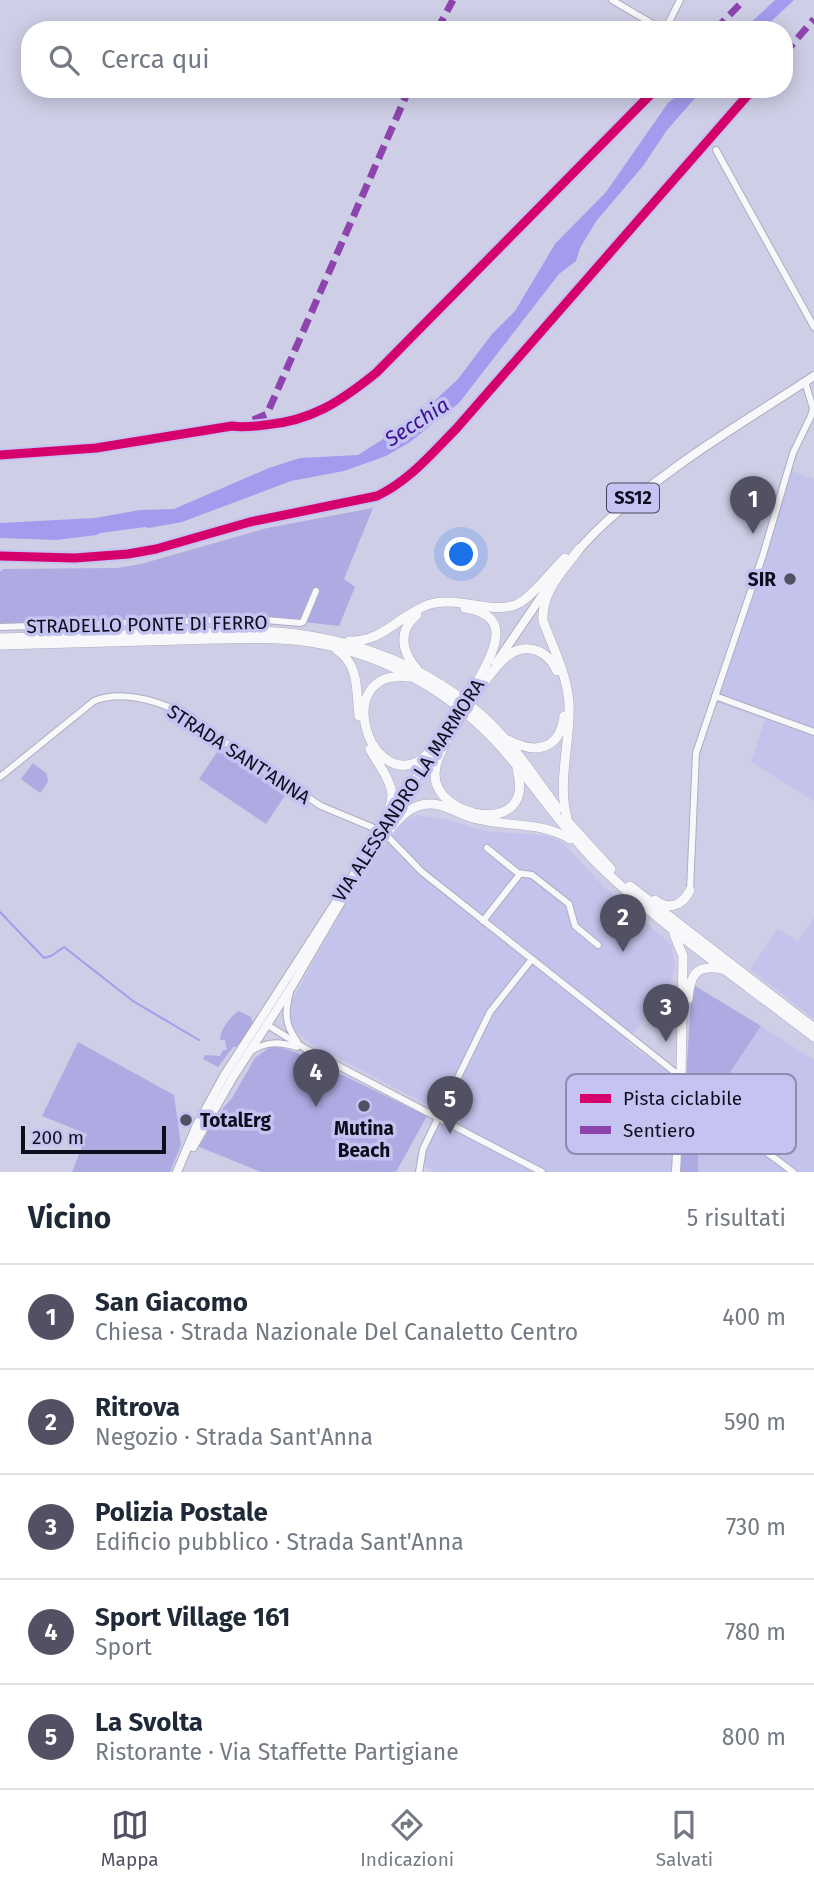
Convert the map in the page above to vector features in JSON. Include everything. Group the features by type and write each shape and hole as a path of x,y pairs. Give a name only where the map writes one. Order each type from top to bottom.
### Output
{"highway":[{"path":"568,822 562,798 568,694 542,614 546,594 579,548"},
{"path":"0,645 261,638 360,641 386,632 412,612 431,604 462,602 512,606 526,599 565,558"},
{"path":"478,686 495,648 496,631 488,617 480,611 468,608 428,610 411,620 403,636 403,645 417,675 473,719 512,759 578,844 638,901 670,926 814,1028"},
{"path":"0,638 262,631 299,634 374,653 471,706 506,739 568,822 625,882 727,970 814,1037"},
{"path":"329,642 350,661 355,672 363,735 391,789 392,800 386,815 387,822"},
{"path":"478,686 505,657 519,649 535,650 554,663 564,706 560,732 542,748 524,748 506,739"},
{"path":"417,675 388,677 371,687 366,695 366,723 377,752 390,763 410,765 422,759 449,731"},
{"path":"449,731 436,765 437,786 453,803 485,816 496,815 513,806 520,788 512,759"},
{"path":"367,862 402,815 415,806 427,803 492,822 551,829 578,844"},
{"path":"625,882 633,883 661,905 670,906 686,898 690,890"},
{"path":"670,926 683,956 681,1074"},
{"path":"681,1074 694,974 704,968 727,970"}],"main road":[{"name":"VIA ALESSANDRO LA MARMORA","path":"478,686 542,593 579,548 628,502 692,453 814,376"},
{"name":"VIA ALESSANDRO LA MARMORA","path":"180,1172 202,1128 248,1054 263,1022 292,986 538,592 604,516 683,456 692,453"},
{"name":"VIA ALESSANDRO LA MARMORA","path":"180,1172 196,1127 218,1086 263,1022 387,822 449,731"},
{"path":"676,1172 677,1154"}],"street":[{"path":"612,0 648,21"},
{"path":"669,21 680,0"},
{"path":"716,150 814,327"},
{"path":"690,890 695,758 793,453 811,415 811,401 802,384"},
{"name":"STRADELLO PONTE DI FERRO","path":"0,627 254,619 300,623 303,622 316,591"},
{"name":"STRADA SANT'ANNA","path":"0,777 92,703 109,696 136,699 155,702 178,711 321,806 374,828"},
{"path":"715,696 814,732"},
{"path":"390,839 422,872 677,1074"},
{"path":"487,848 520,874 532,875 569,904 575,926 598,945"},
{"path":"484,921 520,874"},
{"path":"419,1172 423,1149 437,1117 490,1012 532,959"},
{"path":"292,986 285,1011 286,1021 295,1039 306,1049"},
{"path":"263,1022 306,1049 542,1172"},
{"path":"248,1054 262,1045 274,1042 306,1049"},
{"path":"768,1154 793,1172"}],"shaded area":[{"path":"789,470 814,479 814,801 751,762 765,719 716,702"},
{"path":"373,508 344,579 355,587 339,626 252,616 0,624 0,572 3,569 117,568 141,564 267,528"},
{"path":"221,746 288,791 266,824 199,779"},
{"path":"33,763 47,774 48,782 40,793 21,779"},
{"path":"417,815 448,820 486,831 549,836 563,843 604,887 672,945 675,965 669,988 626,1042 671,1074 566,1074 566,1154 673,1154 672,1172 435,1172 423,1165 424,1157 443,1113 310,1043 294,1029 289,1018 290,1004 345,905 406,820"},
{"path":"814,918 814,1019 750,969 778,929 798,941"},
{"path":"692,984 761,1026 729,1074 686,1074"},
{"path":"239,1011 251,1017 253,1025 239,1046 233,1047 218,1067 203,1059 205,1055 220,1056 223,1050 227,1050 225,1040 220,1040 222,1032 229,1020"},
{"path":"761,1026 814,1060 814,1172 698,1172 698,1154 796,1154 796,1074 729,1074"},
{"path":"78,1042 174,1095 181,1145 170,1172 72,1172 87,1134 42,1116"},
{"path":"270,1047 295,1052 427,1116 396,1172 261,1172 197,1146 215,1117 232,1098 255,1058"},
{"path":"681,1154 698,1154 698,1172 680,1172"}],"water":[{"path":"775,0 794,0 772,21 753,21"},
{"path":"674,98 695,98 597,220 580,248 576,261 559,274 459,403 410,442 386,456 344,471 291,481 182,522 149,528 127,522 112,524 97,535 56,540 0,538 0,523 95,518 140,510 174,509 269,468 300,458 358,455 416,418 458,379 492,334 515,311 555,244 606,192 668,103"}],"waterway":[{"name":"Secchia","path":"96,529 148,522"},
{"path":"0,912 44,958 64,947 133,1001 199,1040"}],"marked path":[{"path":"442,21 453,0"},
{"path":"724,21 744,0"},
{"path":"793,44 814,19"},
{"path":"253,420 267,414 405,98"}],"cycle path":[{"path":"0,455 96,448 232,426 282,423 324,408 376,373 647,98"},
{"path":"0,556 75,558 128,554 156,549 250,522 377,496 389,490 419,466 456,429 745,98"}],"place":[{"name":"San Giacomo","path":"753,534"},
{"name":"SIR","path":"790,579"},
{"name":"Ritrova","path":"623,952"},
{"name":"Polizia Postale","path":"666,1042"},
{"name":"Mutina Beach","path":"364,1106"},
{"name":"Sport Village 161","path":"316,1107"},
{"name":"TotalErg","path":"186,1120"},
{"name":"La Svolta","path":"450,1134"}]}
